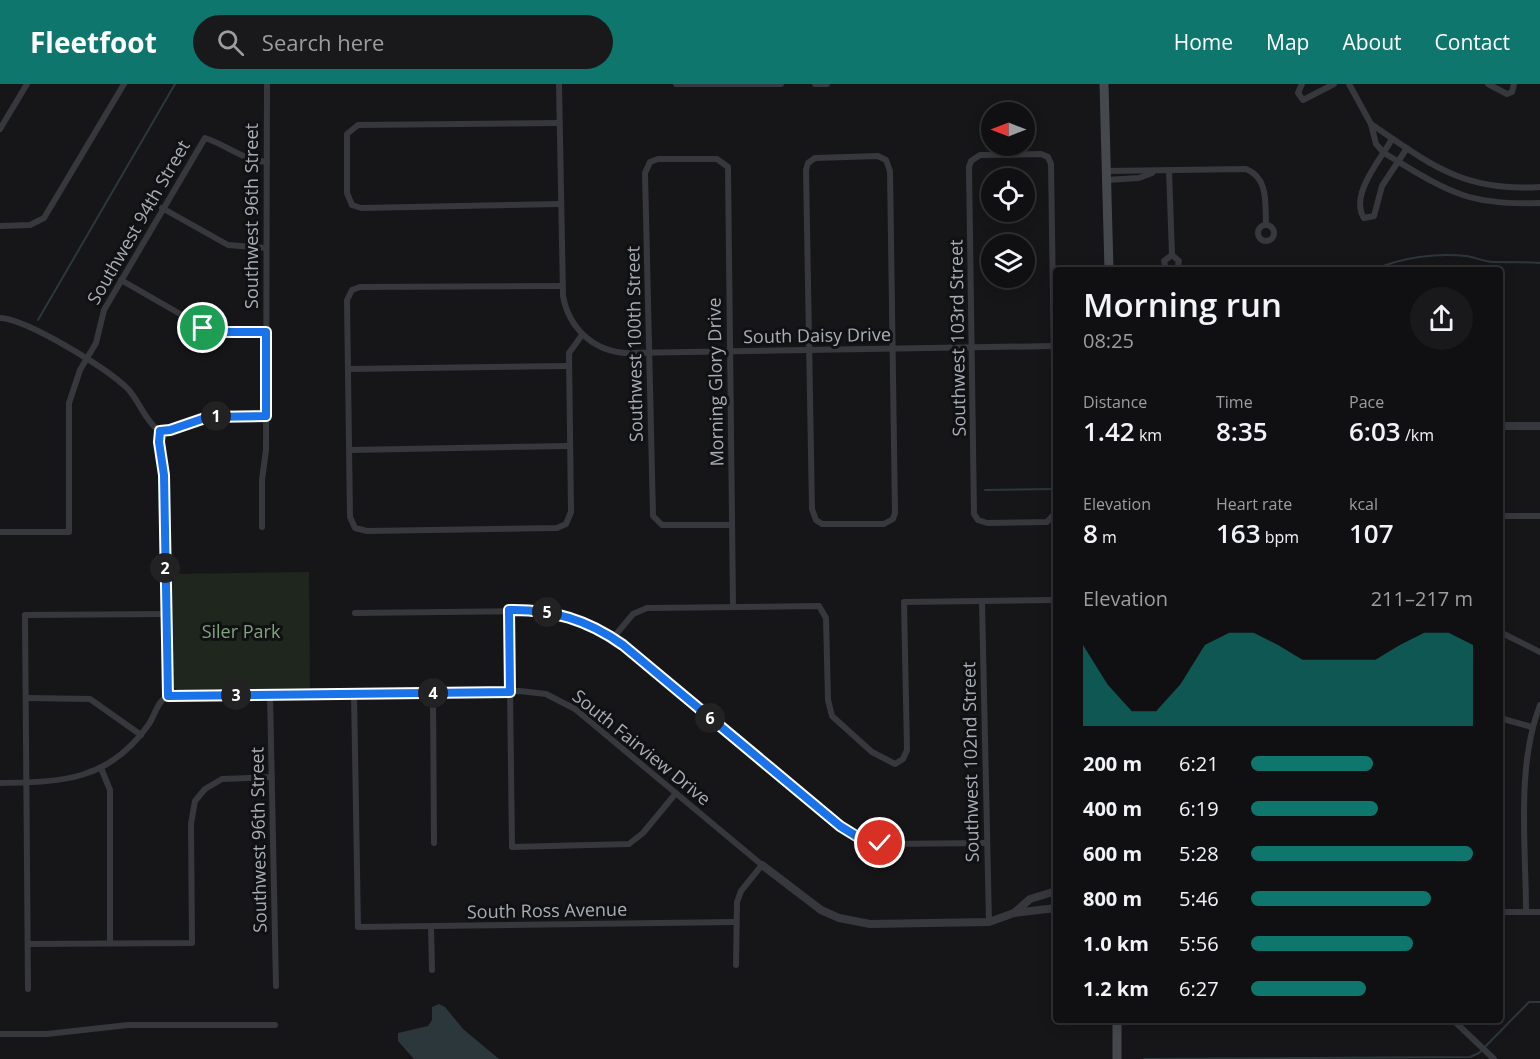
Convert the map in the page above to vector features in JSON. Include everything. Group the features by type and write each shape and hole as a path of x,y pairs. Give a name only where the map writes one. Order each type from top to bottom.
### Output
{"main road":[{"path":"1104,84 1109,267"},
{"path":"1117,1023 1117,1059"}],"street":[{"path":"0,129 27,84"},
{"path":"0,226 30,225 44,218 124,84"},
{"name":"Southwest 96th Street","path":"261,527 266,416 267,84"},
{"path":"558,84 561,286 565,307 582,335 569,351 571,512 566,524 557,528 367,531 354,526 350,517 347,300 352,290 360,287 561,286"},
{"path":"676,84 781,84"},
{"path":"815,84 827,84"},
{"path":"1302,84 1298,93 1303,100 1334,84"},
{"path":"1349,84 1371,124 1376,144 1384,153 1438,185 1470,199 1492,203 1540,203"},
{"path":"1488,84 1507,94 1512,92 1514,84"},
{"path":"559,123 362,125 351,128 347,137 347,193 350,202 358,207 560,204"},
{"path":"1371,124 1407,148 1472,183 1502,188 1540,187"},
{"name":"Southwest 94th Street","path":"0,532 69,532 69,403 74,382 96,342 104,310 205,138 218,142 247,159 267,162"},
{"path":"1392,139 1364,189 1360,207 1364,218 1374,216 1382,186 1407,148"},
{"name":"Southwest 103rd Street","path":"1053,517 1047,522 987,523 976,517 973,509 969,168 973,159 985,154 1039,154 1048,157 1052,168 1054,267"},
{"path":"878,156 886,160 890,171 895,508 891,521 879,524 818,522 812,509 810,350 806,170 811,160 819,157 878,156"},
{"name":"Southwest 100th Street","path":"723,161 714,158 658,159 648,165 645,173 652,516 656,522 663,525 732,525"},
{"name":"Morning Glory Drive","path":"723,161 728,172 733,606"},
{"path":"1106,176 1170,170 1233,168 1250,171 1257,177 1265,191 1266,225"},
{"path":"1170,170 1172,255 1179,261 1178,267"},
{"path":"162,208 228,245 266,248"},
{"path":"1165,267 1164,261 1172,255"},
{"path":"121,280 208,330 266,332"},
{"path":"0,318 25,324 122,383 160,431 170,430 208,417 266,416"},
{"name":"South Daisy Drive","path":"582,335 611,351 649,352 1053,346"},
{"path":"349,369 568,366"},
{"path":"1503,426 1540,426"},
{"path":"0,783 68,780 101,768 120,756 141,735 163,698 168,696 164,475 159,442 160,431"},
{"path":"350,450 569,446"},
{"path":"1503,516 1540,516"},
{"path":"613,638 625,622 641,609 808,605 821,608 826,618 828,700 832,716 882,759 894,764 903,759 907,750 904,602 1053,600"},
{"name":"Southwest 102nd Street","path":"982,602 989,921"},
{"path":"355,613 509,610 561,615 592,626 613,638 853,835 886,844 986,843"},
{"path":"509,610 512,847 629,844 643,833 676,793"},
{"path":"28,989 25,615 166,614"},
{"path":"1503,634 1540,652"},
{"name":"South Fairview Drive","path":"168,696 510,692 546,694 564,701 812,905 854,922 881,924 989,921 1014,913 1053,908"},
{"name":"South Ross Avenue","path":"354,693 358,927 735,922"},
{"path":"433,693 434,843"},
{"name":"Southwest 96th Street","path":"270,694 276,986"},
{"path":"26,698 90,699 106,707 141,735"},
{"path":"1526,912 1526,767 1532,727 1540,705"},
{"path":"1503,719 1532,727"},
{"path":"101,768 110,790 110,943"},
{"path":"28,944 192,943 191,824 195,801 205,789 222,779 272,777"},
{"path":"736,964 737,902 741,891 762,865"},
{"name":"South Fairview Drive","path":"1014,913 1030,899 1053,892"},
{"path":"1503,912 1540,912"},
{"path":"431,927 432,970"},
{"path":"1456,1023 1491,1056"},
{"path":"0,1034 56,1033 128,1025 276,1025"}],"green space":[{"name":"Siler Park","path":"309,572 310,688 180,691 173,687 171,574"}],"shaded area":[{"path":"439,1004 445,1007 463,1029 499,1059 414,1059 398,1041 398,1033 428,1026 432,1020 432,1007"}],"waterway":[{"path":"38,320 175,84"},
{"path":"1382,267 1407,259 1443,255 1466,256 1490,262 1540,263"},
{"path":"985,490 1053,489"},
{"path":"1144,1059 1470,1057 1479,1053 1529,1002 1540,1002"}],"route":[{"path":"203,328 216,332 266,332 266,416 208,417 167,431 160,431 159,442 164,475 168,696 510,692 509,610 542,611 573,618 604,632 623,645 847,832 861,839 880,843"}]}
